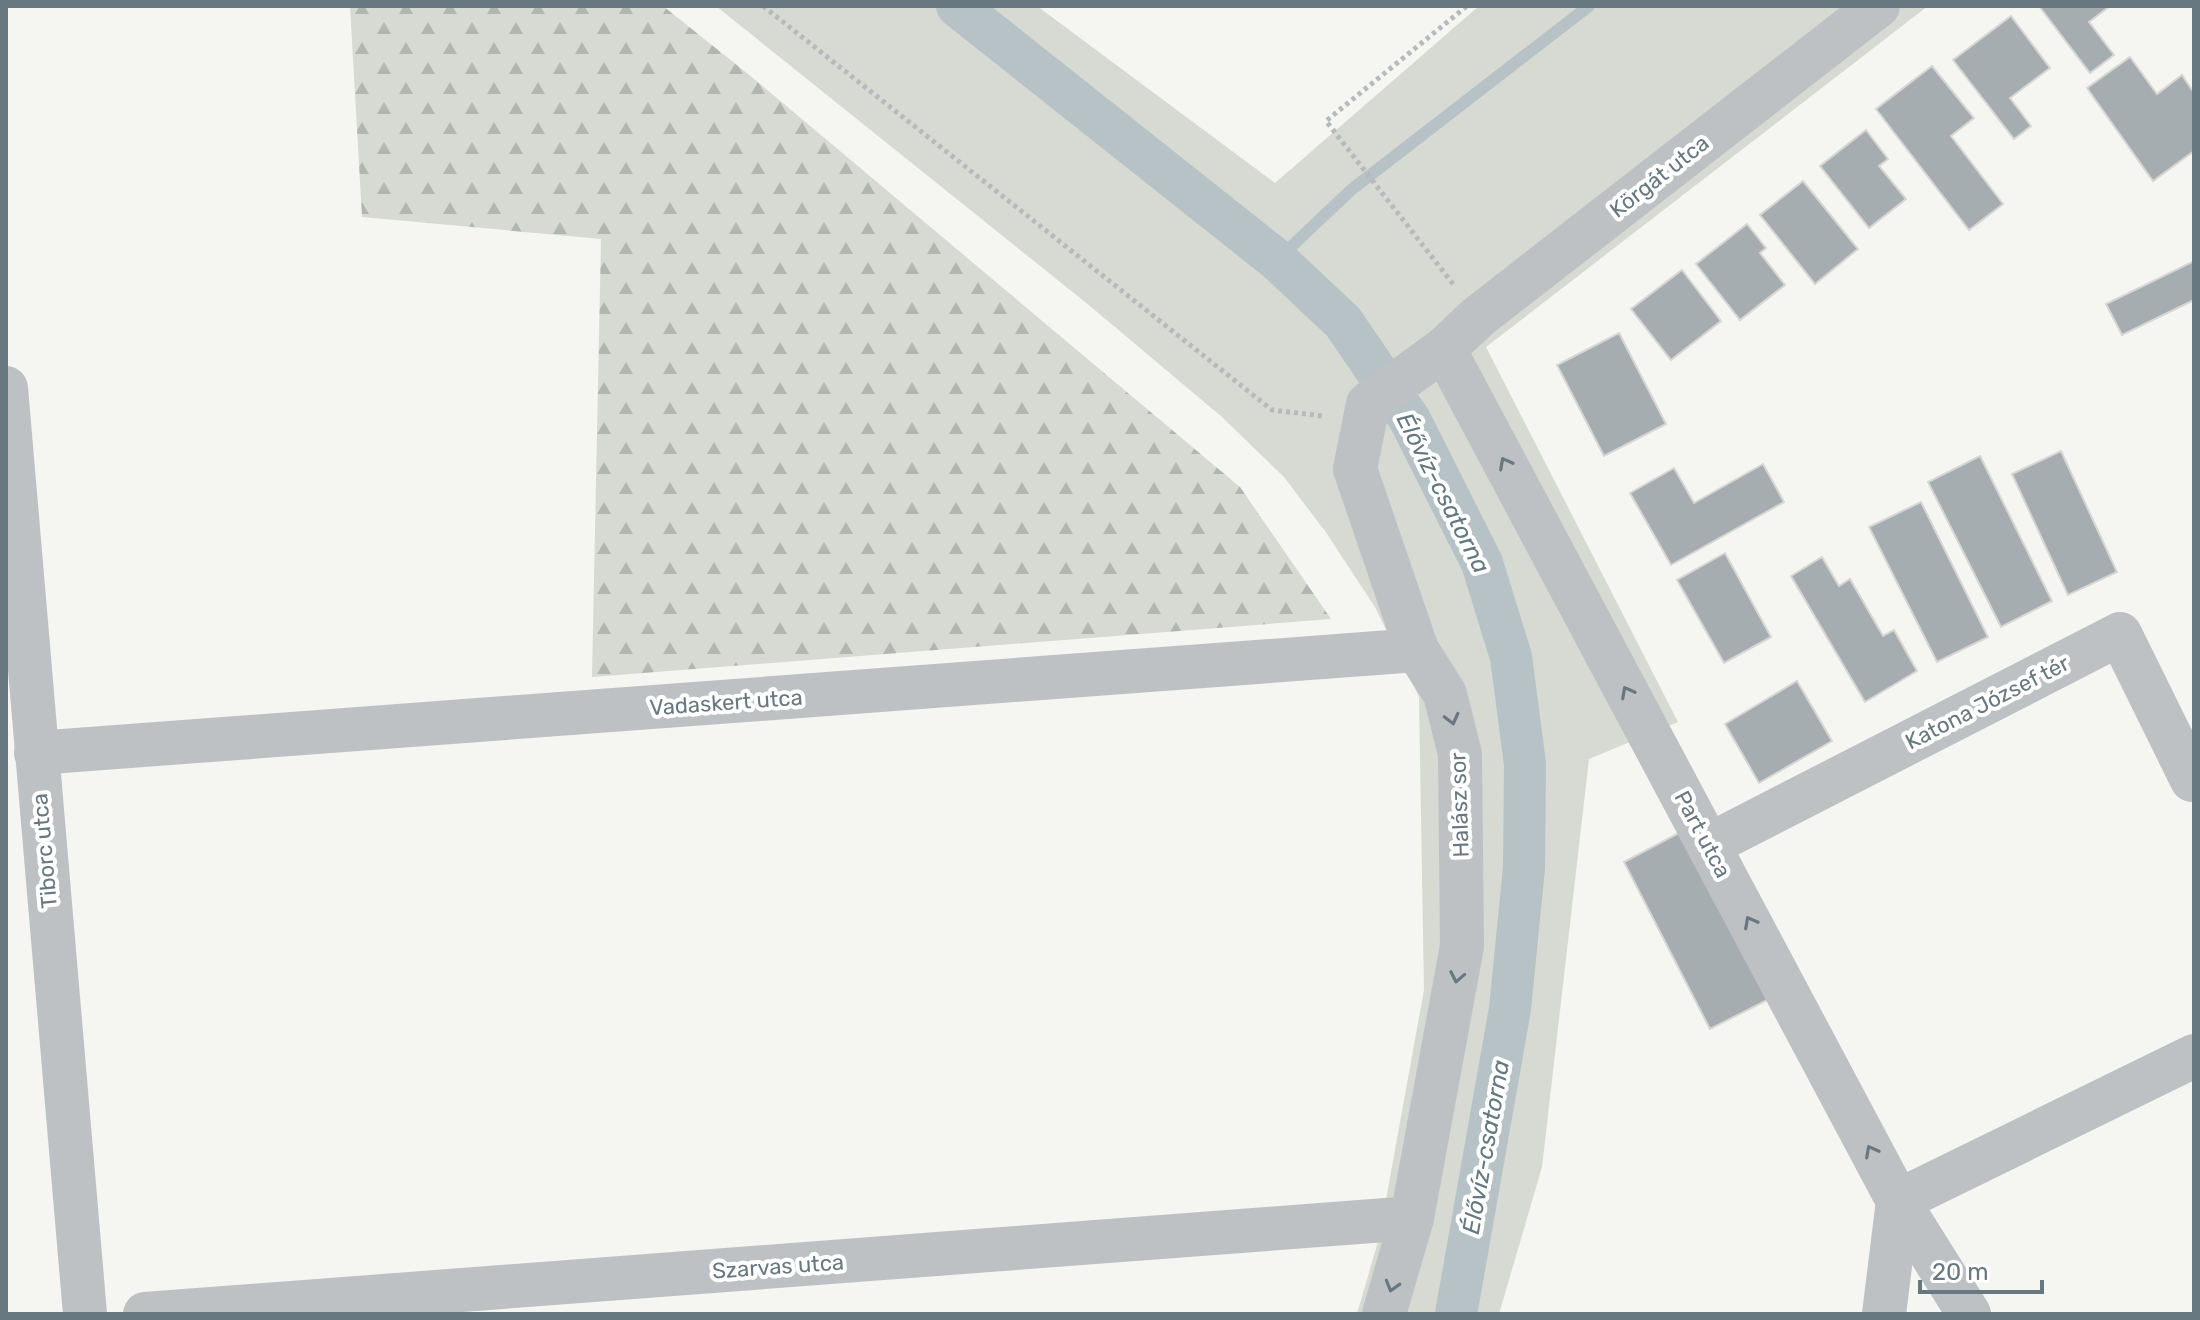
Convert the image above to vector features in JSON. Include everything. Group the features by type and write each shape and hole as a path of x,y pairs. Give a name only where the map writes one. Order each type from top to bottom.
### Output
{"street":[{"name":"Körgát utca","path":"1428,361 1478,317 1878,6"},
{"path":"1365,412 1428,361"},
{"name":"Part utca","path":"1428,361 1709,845 1898,1201 1969,1314"},
{"name":"Tiborc utca","path":"6,388 85,1314"},
{"name":"Halász sor","path":"1365,412 1355,469 1417,650 1445,694 1460,754 1462,946 1412,1218 1384,1314"},
{"name":"Katona József tér","path":"1709,845 2120,634 2192,780"},
{"name":"Vadaskert utca","path":"36,753 1417,650"},
{"path":"1884,1314 1898,1201 2194,1056"},
{"name":"Szarvas utca","path":"145,1314 1412,1218"}],"path":[{"path":"763,6 1272,410 1365,412"},
{"path":"1467,6 1326,121 1390,199 1478,317"}],"green space":[{"path":"350,6 663,6 1240,487 1331,619 592,677 601,239 362,217"},
{"path":"716,6 1037,6 1275,183 1479,6 1928,6 1486,347 1678,722 1589,759 1542,1167 1499,1314 1357,1314 1379,1238 1424,990 1419,697 1375,607 1325,531 1284,477 1222,417 1090,306"}],"building":[{"path":"2039,6 2110,6 2089,22 2114,55 2090,73"},
{"path":"2011,16 2050,68 2010,98 2031,126 2014,139 1953,60"},
{"path":"2130,57 2157,94 2182,75 2194,93 2194,151 2153,181 2087,88"},
{"path":"1932,66 1974,118 1951,136 2003,204 1969,230 1876,109"},
{"path":"1866,130 1888,159 1879,166 1906,199 1869,228 1820,166"},
{"path":"1803,181 1858,249 1815,284 1760,215"},
{"path":"1747,224 1766,248 1760,253 1785,285 1740,320 1696,264"},
{"path":"2194,261 2194,300 2122,335 2106,304"},
{"path":"1682,270 1721,321 1671,360 1631,309"},
{"path":"1619,333 1666,424 1604,456 1557,365"},
{"path":"2061,451 2117,572 2068,595 2012,474"},
{"path":"1980,456 2052,601 2001,627 1928,482"},
{"path":"1763,464 1784,502 1671,565 1630,493 1674,468 1694,503"},
{"path":"1921,502 1988,637 1937,662 1869,527"},
{"path":"1725,553 1771,637 1724,663 1677,580"},
{"path":"1822,557 1839,586 1850,579 1883,636 1894,630 1917,671 1865,702 1791,576"},
{"path":"1797,681 1832,741 1759,783 1725,724"},
{"path":"1690,827 1777,995 1710,1029 1624,862"}],"waterway":[{"name":"Élővíz-csatorna","path":"957,6 1277,260 1343,322 1410,420 1482,563 1511,657 1525,764 1524,868 1510,1009 1456,1314"},
{"path":"1277,260 1351,190 1589,6"}]}
